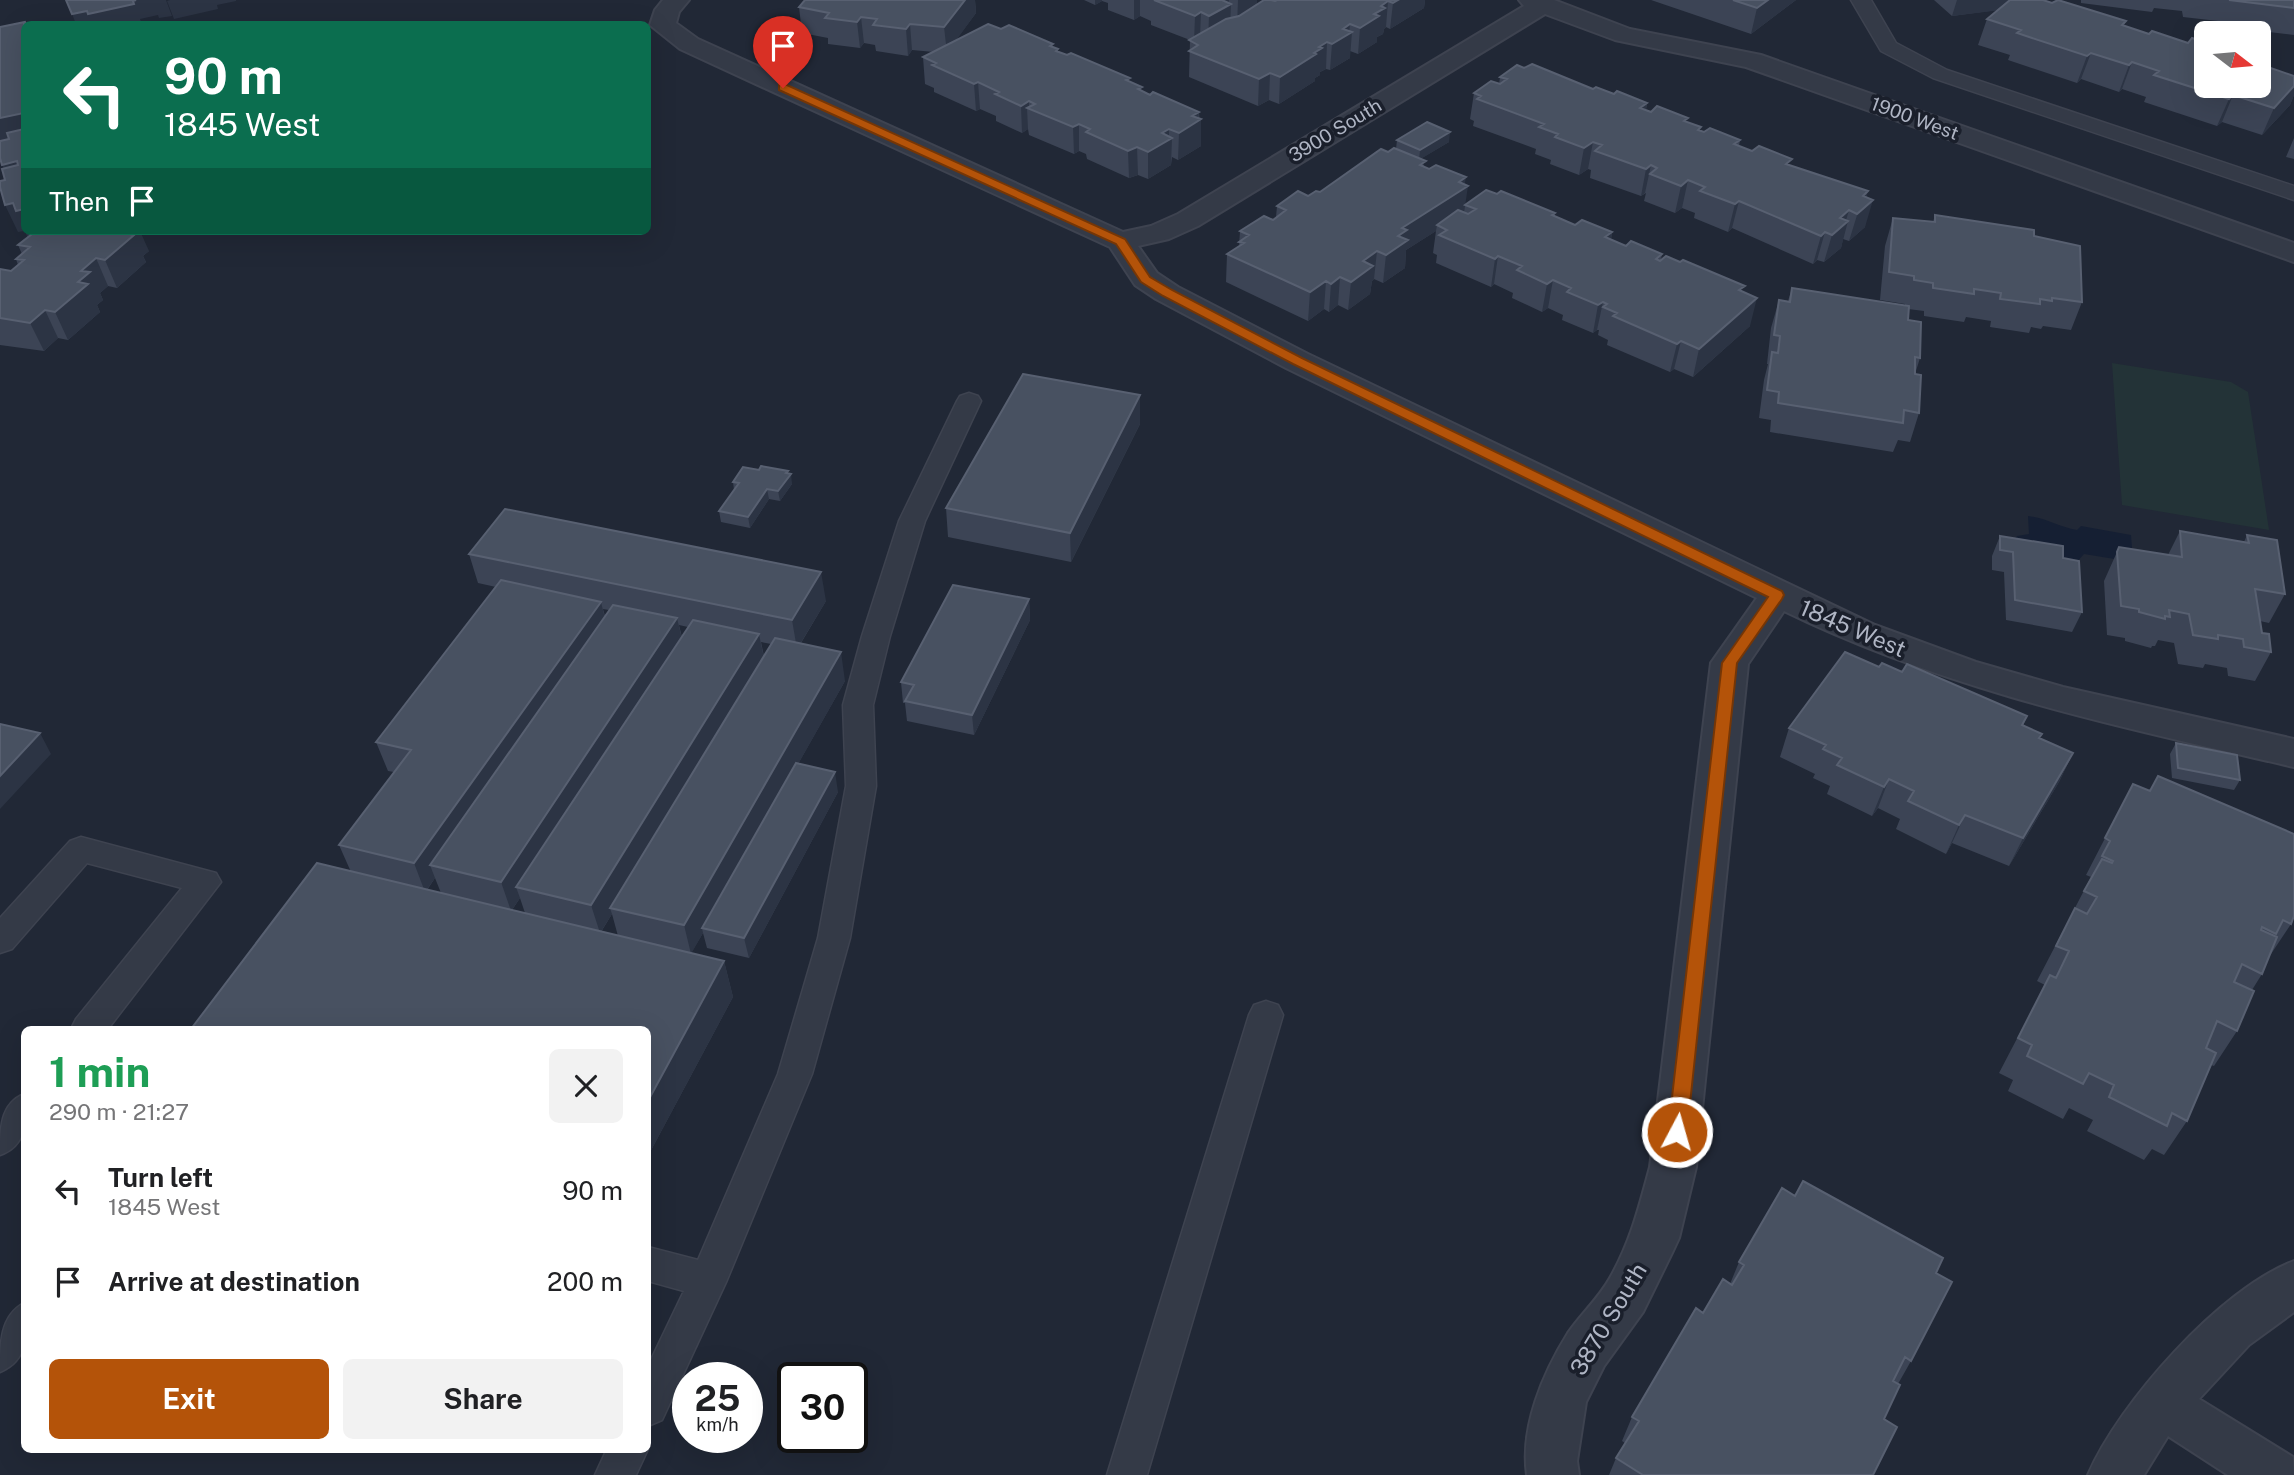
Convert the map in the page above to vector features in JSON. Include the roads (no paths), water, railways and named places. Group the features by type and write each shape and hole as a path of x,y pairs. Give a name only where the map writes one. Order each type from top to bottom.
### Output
{"street":[{"name":"3900 South","path":"1121,241 1159,233 1188,220 1537,2"},
{"name":"1900 West","path":"1537,2 1624,35 1713,50 1752,60 2294,253"},
{"path":"670,12 689,44 1121,241"},
{"name":"1845 West","path":"1121,241 1146,279 1167,293 1297,361 1777,595 1863,634 1963,671 2063,700 2294,754"},
{"name":"3870 South","path":"1553,1475 1550,1461 1561,1399 1586,1350 1626,1296 1655,1238 1673,1167 1730,663 1777,595"},
{"path":"2114,1475 2160,1403 2232,1329 2294,1283"},
{"path":"2160,1403 2275,1475"}],"lane":[{"path":"1861,0 1888,47 1940,74 2294,196"},
{"path":"651,1401 708,1280 796,1074 834,938 861,786 858,705 876,636 912,521 969,401"},
{"path":"0,940 81,849 205,882 90,1026"},
{"path":"1126,1475 1266,1016"},
{"path":"0,1140 21,1113"},
{"path":"651,1265 708,1280"},
{"path":"0,1354 21,1325"},
{"path":"615,1475 626,1453"}],"water":[{"path":"2028,516 2077,530 2081,526 2131,535 2133,562 2084,554 2076,563 2026,554 2014,541 2017,536 2029,534"}]}
